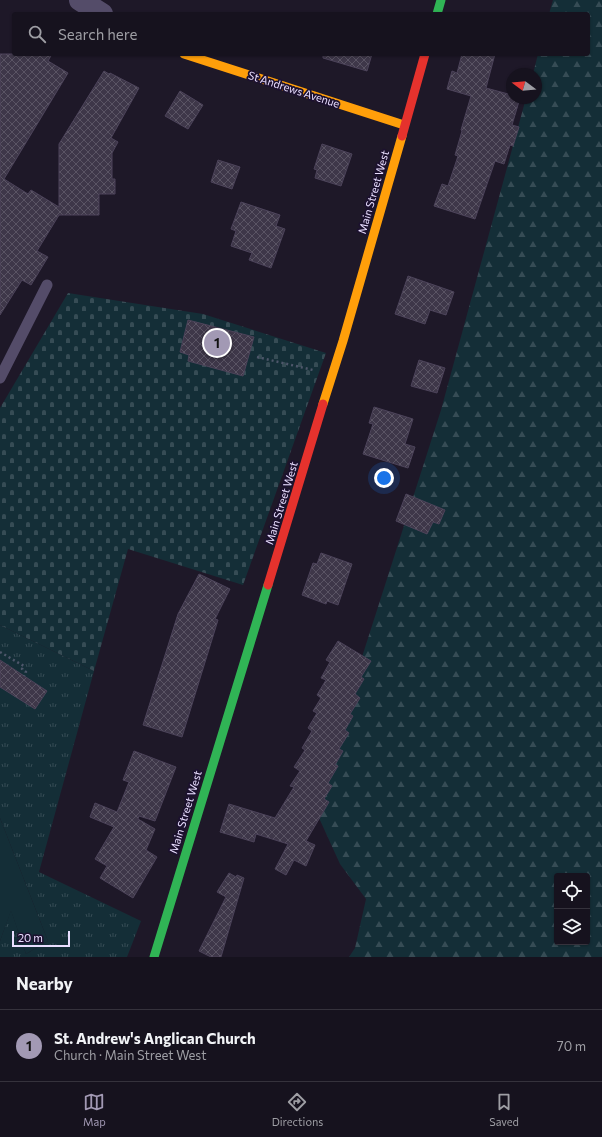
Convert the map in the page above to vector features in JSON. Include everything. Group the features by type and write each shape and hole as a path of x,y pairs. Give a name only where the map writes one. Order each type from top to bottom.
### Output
{"main road":[{"path":"438,12 441,0"},
{"name":"St Andrews Avenue","path":"190,56 404,125"},
{"name":"Main Street West","path":"154,957 343,341 424,56"}],"street":[{"path":"80,0 99,12"}],"lane":[{"path":"0,378 47,285"}],"path":[{"path":"257,357 317,371"},
{"path":"0,652 24,666 22,669 26,672 24,676"}],"green space":[{"path":"553,0 602,0 602,957 349,957 355,948 366,899 340,864 314,807 441,410 524,104 542,104 542,68 534,68 538,56 590,56 590,12 550,12"},
{"path":"68,293 203,314 326,353 243,585 128,549 94,671 0,625 0,408"},
{"path":"0,625 94,671 39,872 141,921 127,957 0,957 0,941 11,910 26,954 48,941 0,818"},
{"path":"0,818 48,941 26,954 11,911 0,941"}],"building":[{"path":"0,54 12,54 12,56 51,56 48,61 68,73 4,179 28,194 31,190 59,207 59,144 104,71 139,88 111,138 118,142 112,153 112,179 115,179 115,194 99,194 99,215 59,215 37,251 48,257 31,285 22,280 0,315"},
{"path":"323,56 371,56 367,71 323,58"},
{"path":"461,56 494,56 486,88 506,93 506,104 518,104 512,125 519,127 513,146 510,145 504,164 495,161 475,219 434,206 442,184 448,186 458,156 455,155 471,96 447,89 452,71 457,73"},
{"path":"180,91 203,105 188,129 165,116"},
{"path":"322,144 352,154 341,186 315,178 317,170 314,169"},
{"path":"218,160 240,167 232,189 211,182"},
{"path":"241,202 280,215 276,226 285,229 271,268 249,260 252,253 231,246 236,231 231,229"},
{"path":"408,276 454,292 446,315 430,310 425,324 395,314"},
{"path":"188,320 254,337 243,376 188,361 189,355 180,352"},
{"path":"419,360 445,368 437,393 411,386"},
{"path":"374,407 413,419 405,444 415,447 408,468 363,454 373,424 369,423"},
{"path":"406,494 445,510 439,524 433,522 427,534 396,521"},
{"path":"321,553 352,564 338,605 327,601 326,604 302,595 313,563 317,564"},
{"path":"199,574 230,589 215,619 218,620 182,737 143,725 178,614"},
{"path":"338,641 371,661 361,677 364,679 355,694 360,698 350,714 353,716 345,730 349,733 339,749 343,751 335,765 338,766 328,783 332,786 324,799 329,802 306,841 315,845 306,866 294,860 286,875 275,869 288,844 256,834 254,842 220,832 229,804 275,818 294,787 290,786 300,771 294,767 305,750 302,748 312,731 308,728 317,713 313,711 321,698 317,695 326,680 321,678 330,662 326,660"},
{"path":"0,660 47,691 35,709 0,687"},
{"path":"134,751 176,767 155,821 139,816 138,819 155,829 146,850 157,857 133,898 100,878 107,866 95,859 114,827 90,817 95,803 117,812 129,782 123,780"},
{"path":"229,873 236,877 237,875 244,878 221,957 211,957 199,951 226,897 217,892"}],"traffic: fast":[{"path":"438,12 441,0"},
{"path":"154,957 268,585"}],"traffic: slow":[{"path":"190,56 404,125"},
{"path":"323,404 343,341 402,136"}],"traffic: jam":[{"path":"402,136 424,56"},
{"path":"268,585 323,404"}],"place":[{"name":"St. Andrew's Anglican Church","path":"217,343"}]}
